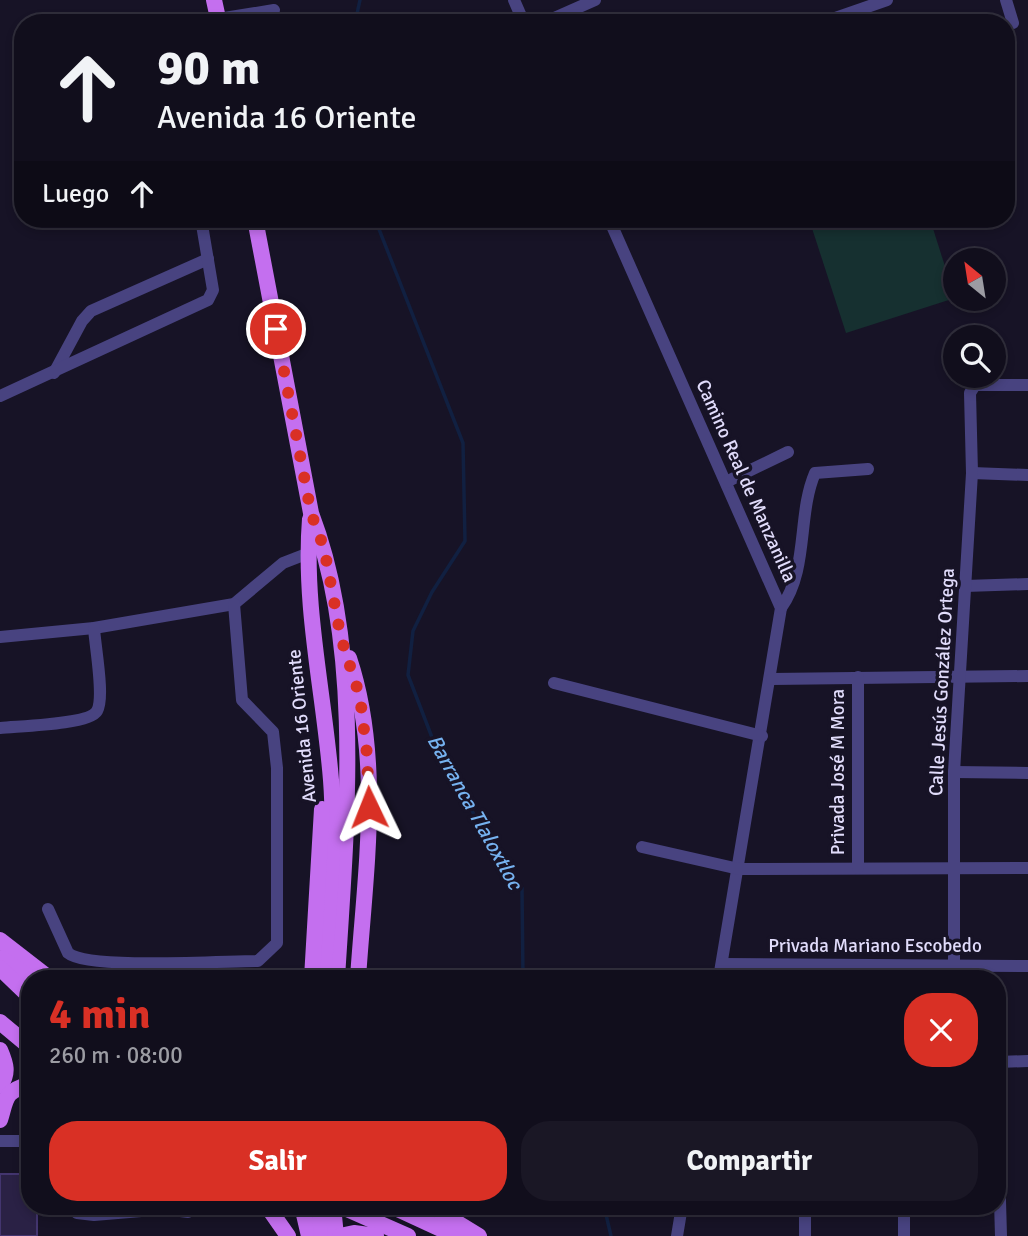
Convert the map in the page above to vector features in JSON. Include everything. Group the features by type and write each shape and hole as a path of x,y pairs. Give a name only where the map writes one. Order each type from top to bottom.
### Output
{"main road":[{"path":"257,228 311,513"},
{"name":"Avenida 16 Oriente","path":"311,513 324,548 341,638 346,691 345,810 337,970"},
{"name":"Avenida 16 Oriente","path":"311,513 307,553 314,646 331,776 331,859 324,970"},
{"path":"341,638 356,678 367,754 368,834 359,970"},
{"path":"331,776 356,834 359,865 352,970"},
{"path":"312,970 321,810 331,776"},
{"path":"0,940 39,970"},
{"path":"0,958 21,972"},
{"path":"0,968 21,988"},
{"path":"0,1022 21,1040"},
{"path":"0,1050 6,1065 6,1078 0,1086"},
{"path":"0,1120 4,1101 11,1091 21,1087"},
{"path":"273,1215 288,1236"},
{"path":"304,1215 309,1236"},
{"path":"320,1215 322,1236"},
{"path":"334,1215 338,1236 355,1233 376,1236"},
{"path":"373,1215 408,1236"},
{"path":"410,1215 456,1236"},
{"path":"445,1215 479,1236"}],"street":[{"path":"564,14 596,0"},
{"path":"847,14 887,0"},
{"path":"262,14 274,10"},
{"path":"0,396 208,300 213,290 203,228"},
{"name":"Camino Real de Manzanilla","path":"613,228 781,608 772,679 721,970"},
{"path":"54,373 82,321 92,311 208,259"},
{"name":"Calle Jesús González Ortega","path":"954,970 954,772 972,473 971,388 1028,386"},
{"path":"726,482 788,452"},
{"path":"781,608 788,599 797,572 815,473 868,469"},
{"path":"972,473 1028,475"},
{"path":"0,637 94,628 234,604 284,563 324,548"},
{"path":"965,586 1028,584"},
{"path":"48,909 68,953 73,957 103,962 257,961 277,943 276,768 273,732 242,700 234,604"},
{"path":"0,728 76,721 91,717 97,711 100,698 94,628"},
{"path":"772,679 1028,676"},
{"name":"Privada José M Mora","path":"858,677 858,867"},
{"path":"554,683 762,736"},
{"path":"954,772 1028,773"},
{"path":"642,847 739,869 1028,868"},
{"name":"Privada Mariano Escobedo","path":"722,964 896,970"},
{"name":"Privada Mariano Escobedo","path":"975,970 1028,965"},
{"path":"1006,1062 1028,1061"},
{"path":"0,1141 21,1141"},
{"path":"677,1236 680,1215"},
{"path":"805,1215 806,1236"},
{"path":"904,1215 904,1236"},
{"path":"1000,1215 1001,1236"}],"green space":[{"path":"812,228 933,228 943,260 943,302 846,333"}],"building":[{"path":"0,1174 21,1174 21,1215 37,1215 37,1236 0,1236"}],"waterway":[{"name":"Barranca Tlaloxtloc","path":"357,14 360,0"},
{"name":"Barranca Tlaloxtloc","path":"379,228 463,443 465,541 432,592 413,631 408,675 433,740 487,838 522,888 523,970"},
{"name":"Barranca Tlaloxtloc","path":"606,1215 611,1236"}],"route":[{"path":"276,329 311,513 324,548 341,638 360,697 367,754 369,807"}]}
